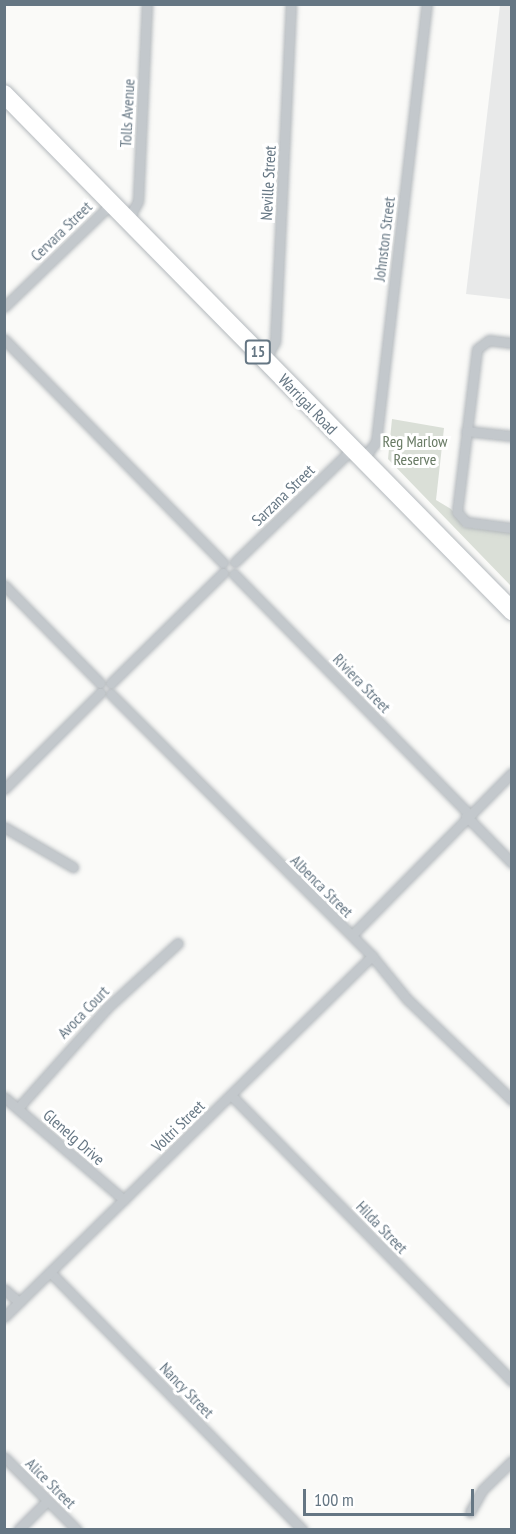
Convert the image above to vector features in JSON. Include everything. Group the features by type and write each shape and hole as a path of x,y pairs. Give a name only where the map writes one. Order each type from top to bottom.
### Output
{"highway":[{"name":"Warrigal Road","path":"4,94 512,611"}],"street":[{"name":"Tolls Avenue","path":"128,220 138,201 147,4"},
{"name":"Neville Street","path":"265,359 275,342 291,4"},
{"name":"Johnston Street","path":"372,469 363,459 376,438 427,4"},
{"name":"Cervara Street","path":"4,307 112,203"},
{"path":"4,339 224,563"},
{"path":"512,343 483,343 477,349 457,512 465,522 512,528"},
{"path":"466,431 512,436"},
{"name":"Sarzana Street","path":"235,562 352,448"},
{"path":"223,573 234,574 235,562 224,563"},
{"path":"100,683 111,682 223,573 224,563"},
{"name":"Riviera Street","path":"234,574 512,863"},
{"path":"4,585 100,683 100,693 4,789"},
{"path":"100,693 111,694 111,682"},
{"name":"Albenca Street","path":"111,694 372,956 407,999 512,1100"},
{"path":"351,935 512,773"},
{"path":"4,775 16,776"},
{"path":"4,827 73,867"},
{"name":"Avoca Court","path":"18,1108 106,1008 178,943"},
{"name":"Voltri Street","path":"4,1317 372,956"},
{"name":"Hilda Street","path":"231,1095 512,1381"},
{"name":"Glenelg Drive","path":"4,1097 124,1200"},
{"name":"Nancy Street","path":"50,1272 303,1530"},
{"path":"4,1289 19,1302"},
{"name":"Alice Street","path":"4,1457 77,1530"},
{"path":"470,1512 482,1490 512,1461"},
{"path":"18,1530 47,1501"}],"shaded area":[{"path":"500,5 512,5 511,299 466,294"}],"green space":[{"name":"Reg Marlow Reserve","path":"392,419 444,428 436,500 451,509 464,527 511,533 511,586 388,459"}]}
